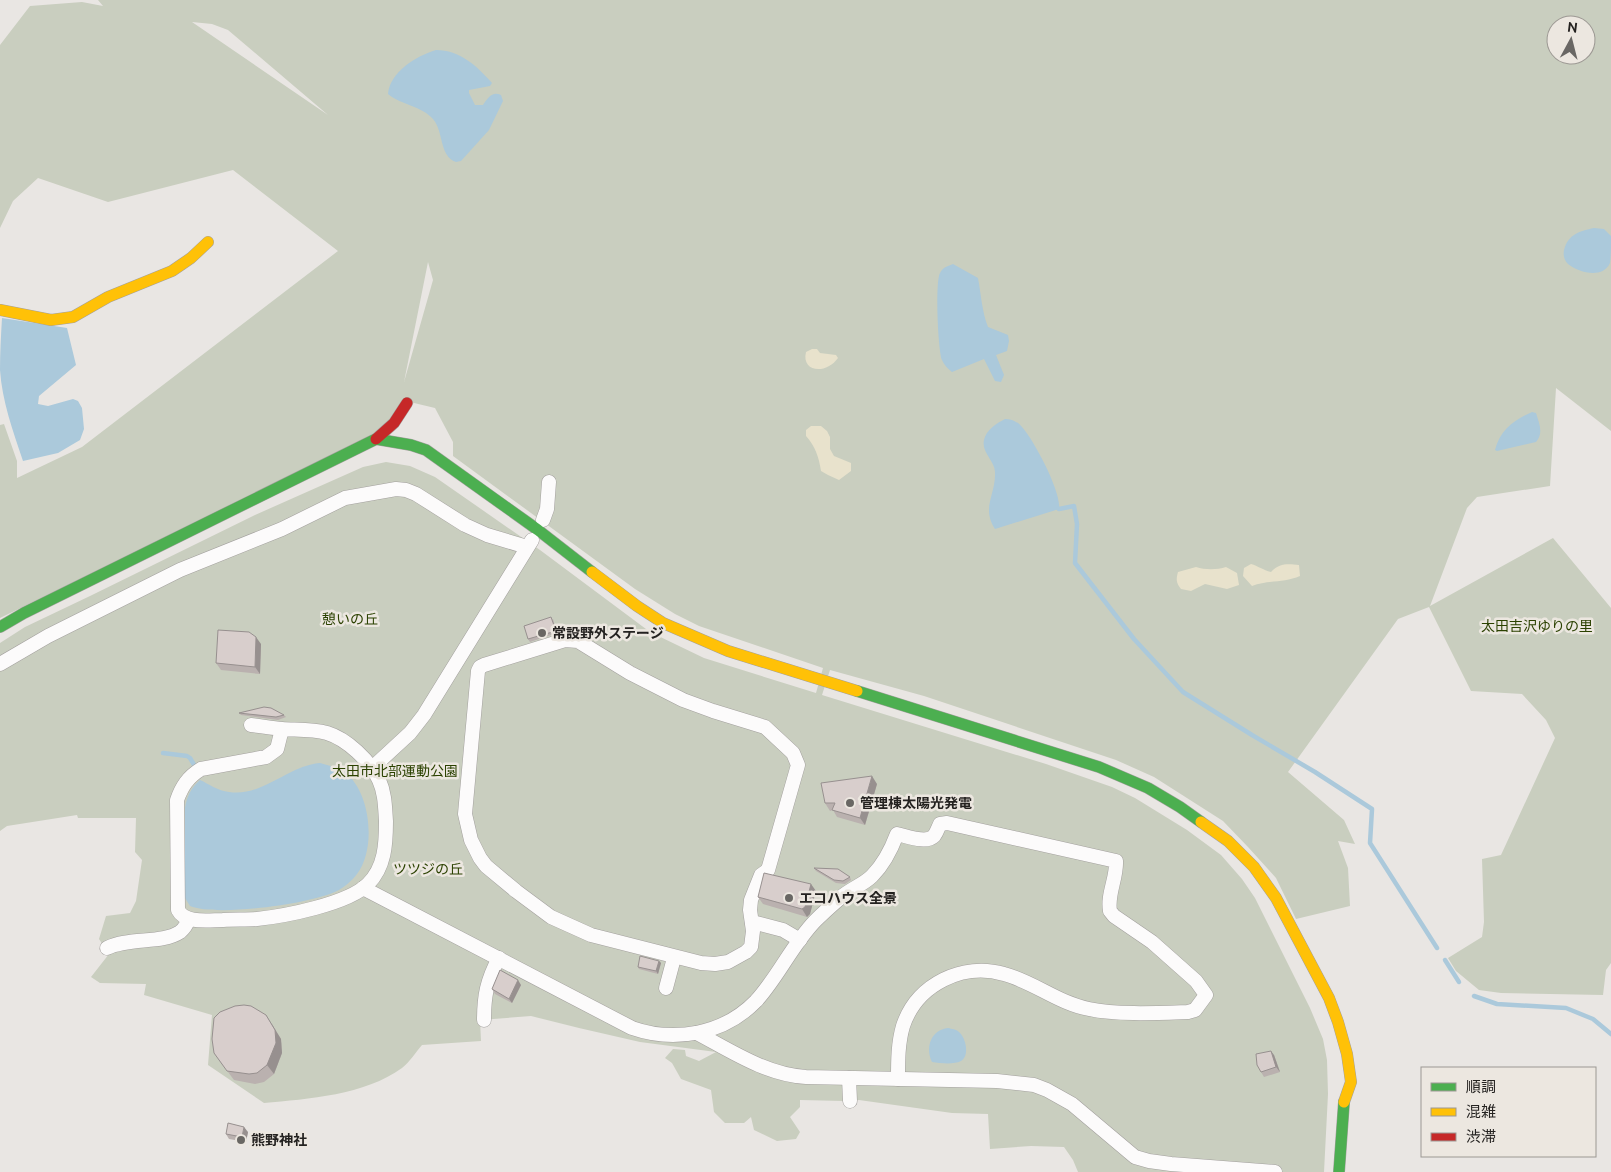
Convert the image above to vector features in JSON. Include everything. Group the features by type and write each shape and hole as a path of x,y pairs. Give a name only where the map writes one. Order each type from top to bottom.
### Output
{"street":[{"path":"0,310 29,317 59,320 70,319 108,298 173,270 196,254 208,242"},
{"path":"0,627 24,613 200,525 376,439 401,416 408,403"},
{"path":"376,439 411,445 426,450 538,530 637,606 663,623 738,654 1098,767 1148,788 1180,807 1228,841 1254,867 1276,898 1329,998 1338,1022 1347,1054 1351,1082 1344,1106 1339,1172"},
{"path":"543,520 547,509 549,482"},
{"path":"0,664 48,636 180,570 282,529 345,498 396,489 406,490 416,494 465,525 487,535 530,543 424,715 410,733 371,768"},
{"path":"565,640 578,641 630,674 664,691 714,711 760,725 770,730 793,753 798,765 768,870 761,875 751,900 752,922 754,931 751,946 746,952 728,962 700,963 674,958 591,935 551,917 486,866 470,840 465,814 478,671 480,667 565,640"},
{"path":"252,725 318,731 338,738 360,754 379,779 383,792 386,837 382,862 368,884 363,888 346,897 298,912 256,919 189,919 180,914 178,910 177,800 184,784 194,773 201,769 266,758 278,749 282,729"},
{"path":"363,888 632,1028 646,1033 661,1035 689,1035 714,1028 737,1016 756,1000 813,924 840,898 871,877 887,858 898,834 929,839 936,833 940,824 947,823 1116,861 1110,893 1110,911 1114,916 1128,924 1167,955 1196,981 1206,995 1195,1010 1188,1012 1109,1011 1089,1009 1072,1004 1053,997 1027,982 1004,974 986,970 968,971 953,975 937,982 923,994 912,1008 899,1040 898,1079"},
{"path":"107,948 128,941 164,938 180,932 186,926 189,919"},
{"path":"752,922 783,930 800,940"},
{"path":"484,1020 484,998 488,982 499,958"},
{"path":"666,988 674,958"},
{"path":"697,1033 774,1072 801,1077 997,1081 1034,1085 1072,1104 1135,1158 1149,1162 1276,1172"},
{"path":"849,1078 850,1100"}],"green space":[{"path":"98,0 1611,0 1611,431 1556,388 1550,486 1477,497 1467,508 1430,606 1553,538 1611,608 1611,963 1606,970 1603,995 1501,993 1479,990 1456,971 1448,958 1482,937 1484,922 1482,859 1501,855 1555,738 1546,720 1522,694 1471,691 1429,607 1398,619 1288,772 1344,820 1355,844 1338,841 1348,868 1350,906 1296,919 1276,878 1223,821 1154,777 1116,760 924,696 830,670 822,695 1046,764 1112,787 1135,798 1187,830 1221,855 1242,879 1255,898 1310,1008 1323,1039 1327,1060 1328,1094 1324,1172 1078,1172 1073,1160 1064,1147 1031,1146 990,1149 988,1114 952,1113 859,1100 800,1100 800,1107 790,1117 800,1132 796,1139 777,1141 754,1130 751,1117 744,1123 725,1123 714,1112 711,1090 681,1079 672,1063 665,1058 673,1049 685,1050 686,1056 699,1061 716,1052 640,1042 531,1016 480,1020 481,1041 422,1045 402,1068 387,1077 354,1090 299,1100 264,1103 208,1065 212,1015 144,995 146,984 100,983 91,977 109,954 99,939 106,916 130,913 136,901 142,860 135,852 136,818 78,818 77,815 7,826 0,831 0,643 25,627 255,515 363,467 386,462 410,466 435,477 540,550 650,632 704,658 816,693 823,668 699,626 675,614 635,589 453,456 453,442 435,408 414,403 359,444 0,618 0,425 4,424 17,461 17,478 82,447 338,251 233,170 108,202 38,178 13,201 0,228 0,45 30,6 82,2 103,6","holes":["192,22 212,24 228,30 328,115","428,262 433,280 404,382"]}],"sand":[{"path":"817,349 820,353 836,355 838,358 827,367 816,369 807,364 805,359 806,352"},
{"path":"811,426 821,426 827,431 830,437 830,449 834,456 851,463 851,471 839,480 821,471 816,452 806,436 806,430"},
{"path":"1251,564 1271,572 1277,567 1284,565 1299,565 1300,576 1252,586 1243,576 1244,568"},
{"path":"1196,567 1219,569 1226,567 1237,573 1239,585 1227,589 1205,584 1191,591 1181,589 1177,581 1178,572"}],"water":[{"path":"436,50 453,53 467,60 492,83 490,86 469,90 475,105 483,105 495,94 501,95 503,101 489,130 461,161 456,162 447,155 439,130 433,119 423,111 388,94 394,79 405,66 420,56"},
{"path":"1594,228 1604,229 1611,236 1610,263 1602,271 1590,273 1578,270 1568,264 1564,252 1568,240 1575,234"},
{"path":"953,264 978,278 988,327 1008,335 1007,351 996,355 1004,375 1001,382 995,381 984,359 952,372 942,360 939,343 938,279 943,269"},
{"path":"2,318 67,328 76,365 39,396 38,404 48,406 73,399 78,401 82,408 84,429 80,440 58,453 23,461 8,416 1,382"},
{"path":"1532,412 1536,413 1540,428 1540,435 1536,442 1495,450 1504,431 1519,418"},
{"path":"1005,419 1019,424 1033,443 1052,479 1059,501 1059,509 995,529 989,514 989,507 995,472 993,464 984,449 984,440 989,430"},
{"path":"320,763 338,768 348,775 356,784 366,809 369,837 367,851 363,863 353,879 337,891 324,896 264,908 220,910 190,906 185,898 185,808 194,786 200,780 229,792 253,790 297,769"},
{"path":"948,1028 957,1030 965,1042 966,1051 964,1059 954,1063 932,1062 929,1051 931,1040 937,1032"}],"building":[{"path":"551,617 556,631 528,639 524,626"},
{"path":"218,630 249,632 256,637 255,667 216,663"},
{"path":"264,707 271,708 284,715 276,717 239,713"},
{"name":"管理棟太陽光発電","path":"872,776 860,818 832,810 835,803 825,803 821,783"},
{"path":"814,868 838,869 850,877 843,881 834,880"},
{"name":"エコハウス全景","path":"764,873 811,884 805,907 802,909 758,897"},
{"path":"640,956 659,961 656,971 638,967"},
{"path":"500,970 518,980 509,999 492,989"},
{"path":"235,1006 251,1006 266,1015 275,1030 276,1043 267,1065 257,1073 249,1074 227,1071 214,1053 212,1039 214,1018 220,1012"},
{"path":"1271,1051 1276,1067 1261,1072 1257,1065 1256,1054"},
{"path":"228,1123 244,1127 242,1137 226,1134"}],"waterway":[{"path":"1059,509 1074,506 1077,524 1075,563 1134,639 1183,692 1372,809 1370,843 1437,948"},
{"path":"163,753 187,756 196,768"},
{"path":"1445,960 1459,982"},
{"path":"1474,996 1497,1004 1566,1008 1593,1019 1611,1034"}],"traffic: fast":[{"path":"0,627 24,613 376,439 411,445 426,450 538,530 592,572"},
{"path":"857,691 1099,767 1148,788 1201,822"},
{"path":"1339,1172 1344,1102"}],"traffic: slow":[{"path":"0,310 51,320 73,317 108,297 172,271 191,258 208,242"},
{"path":"592,572 663,623 728,651 857,691"},
{"path":"1201,822 1228,841 1254,867 1276,898 1329,998 1347,1054 1351,1082 1344,1102"}],"traffic: jam":[{"path":"376,439 394,423 407,403"}],"place":[{"name":"常設野外ステージ","path":"542,633"},
{"name":"管理棟太陽光発電","path":"850,803"},
{"name":"エコハウス全景","path":"789,898"},
{"name":"熊野神社","path":"241,1140"}],"park label":[{"name":"憩いの丘","path":"350,619"},
{"name":"太田吉沢ゆりの里","path":"1537,626"},
{"name":"太田市北部運動公園","path":"395,771"},
{"name":"ツツジの丘","path":"428,869"}]}
